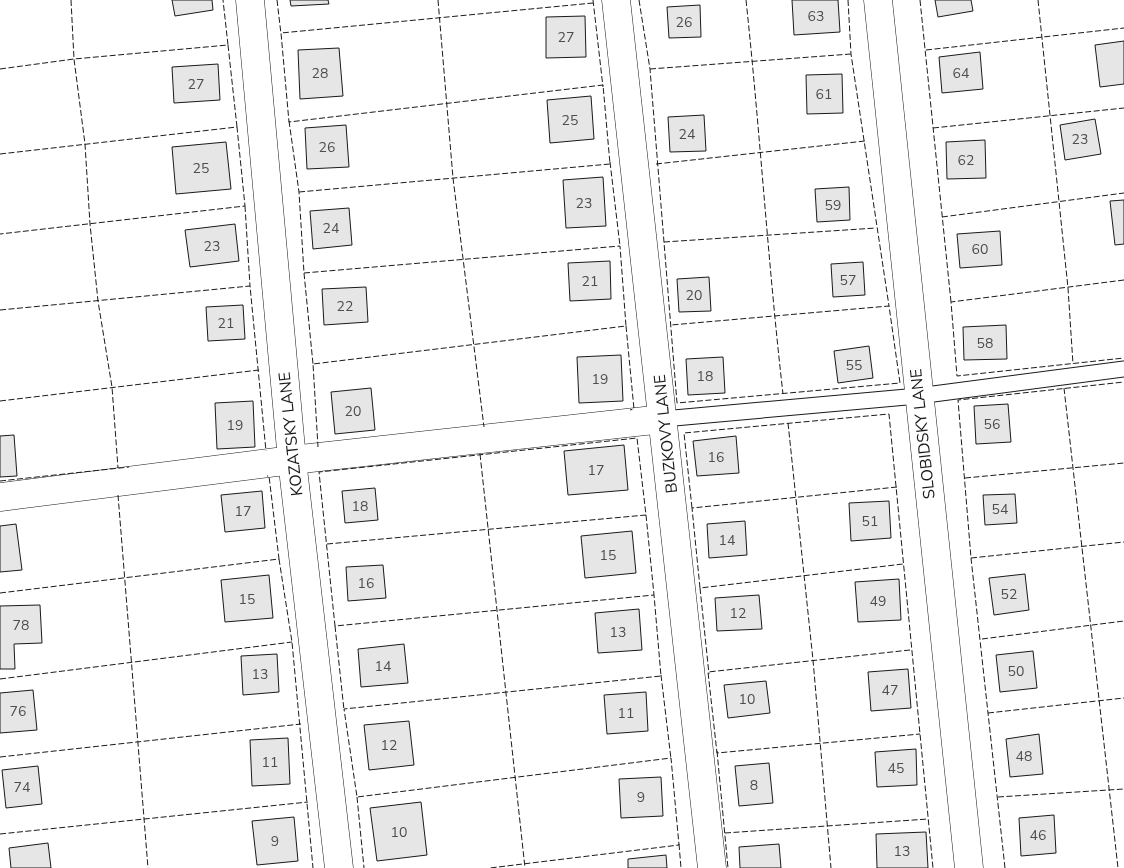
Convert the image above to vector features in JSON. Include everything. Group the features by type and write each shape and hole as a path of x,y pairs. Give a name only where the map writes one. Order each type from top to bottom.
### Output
{"street":[{"name":"KOZATSKY LANE","path":"250,0 292,460 339,868"},
{"name":"BUZKOVY LANE","path":"616,0 712,868"},
{"name":"SLOBIDSKY LANE","path":"878,0 918,396 969,868"},
{"path":"0,497 292,460 663,419"}],"lane":[{"path":"663,419 918,396 1124,368"}],"building":[{"path":"172,0 212,0 213,10 175,16"},
{"path":"290,0 328,0 329,4 291,6"},
{"path":"792,0 838,0 840,32 794,35"},
{"path":"935,0 971,0 973,11 938,17"},
{"path":"700,5 701,37 669,38 667,7"},
{"path":"585,16 586,57 546,58 546,17"},
{"path":"1124,41 1124,84 1100,87 1095,45"},
{"path":"339,48 343,96 300,99 298,50"},
{"path":"980,52 983,89 942,93 939,57"},
{"path":"218,64 220,100 174,103 172,67"},
{"path":"842,74 843,113 807,114 806,75"},
{"path":"591,96 594,139 550,143 547,100"},
{"path":"704,115 706,151 670,152 668,117"},
{"path":"1095,119 1101,154 1065,160 1060,125"},
{"path":"346,125 349,167 307,169 305,128"},
{"path":"985,140 986,178 947,179 946,142"},
{"path":"226,142 231,189 176,194 172,147"},
{"path":"603,177 606,226 566,228 563,180"},
{"path":"849,187 850,220 817,222 815,189"},
{"path":"1124,200 1124,244 1115,245 1110,201"},
{"path":"349,208 352,245 313,249 310,211"},
{"path":"235,224 239,261 190,267 185,230"},
{"path":"1000,231 1002,265 960,268 957,234"},
{"path":"610,261 611,299 570,301 568,263"},
{"path":"863,262 865,295 833,297 831,264"},
{"path":"709,277 711,311 679,312 677,279"},
{"path":"366,287 368,322 324,325 322,289"},
{"path":"243,305 245,339 208,341 206,307"},
{"path":"1006,325 1007,359 964,360 963,327"},
{"path":"869,346 873,378 838,383 834,351"},
{"path":"621,355 623,401 579,403 577,357"},
{"path":"723,357 725,393 688,395 686,359"},
{"path":"371,388 375,430 335,434 331,392"},
{"path":"253,401 255,447 217,449 215,403"},
{"path":"1008,404 1011,442 976,444 974,406"},
{"path":"14,435 17,476 0,477 0,436"},
{"path":"736,436 739,473 697,476 693,441"},
{"path":"624,445 628,490 568,495 564,451"},
{"path":"375,488 378,520 345,523 342,491"},
{"path":"262,491 265,528 225,532 221,495"},
{"path":"1015,494 1017,523 985,525 983,495"},
{"path":"889,501 891,538 851,541 849,503"},
{"path":"745,521 747,555 709,558 707,524"},
{"path":"16,524 22,570 0,572 0,526"},
{"path":"632,531 636,573 585,578 581,536"},
{"path":"383,565 386,598 348,601 346,567"},
{"path":"1025,574 1029,610 994,615 989,578"},
{"path":"269,575 273,618 225,622 221,580"},
{"path":"899,579 901,620 858,622 855,582"},
{"path":"759,595 762,629 717,631 715,598"},
{"path":"40,605 42,643 14,644 15,669 0,669 0,606"},
{"path":"639,609 642,650 598,653 595,613"},
{"path":"404,644 408,683 361,687 358,649"},
{"path":"1033,651 1037,688 1000,692 996,655"},
{"path":"277,654 279,692 243,695 241,656"},
{"path":"908,669 911,708 871,711 868,672"},
{"path":"766,681 770,713 728,718 724,685"},
{"path":"33,690 37,730 0,733 0,693"},
{"path":"646,692 648,731 607,734 604,695"},
{"path":"409,721 414,765 369,770 364,725"},
{"path":"1039,734 1043,774 1010,777 1006,739"},
{"path":"288,738 290,784 252,786 250,740"},
{"path":"916,749 917,785 877,787 875,752"},
{"path":"769,763 773,803 739,806 735,766"},
{"path":"38,766 42,804 6,808 2,770"},
{"path":"661,777 663,816 621,818 619,779"},
{"path":"421,802 427,855 377,861 370,808"},
{"path":"1054,815 1056,853 1021,856 1019,818"},
{"path":"294,817 298,861 257,865 252,821"},
{"path":"926,832 928,868 877,868 876,834"},
{"path":"48,843 51,868 11,868 9,848"},
{"path":"779,844 781,868 740,868 739,847"},
{"path":"666,855 667,868 628,868 628,859"}],"fence":[{"path":"71,0 74,59 85,144 90,224 98,301 112,387 118,468"},
{"path":"0,69 74,59 228,45 223,0"},
{"path":"277,0 281,34"},
{"path":"438,0 453,178 484,427"},
{"path":"593,0 603,87"},
{"path":"639,0 650,69 677,403 900,383 889,306 671,325"},
{"path":"746,0 783,394"},
{"path":"848,0 851,54 889,306"},
{"path":"920,0 951,302"},
{"path":"1038,0 1068,288 1073,364"},
{"path":"299,192 610,164 603,85 289,122 281,33 593,3"},
{"path":"926,50 1124,28"},
{"path":"228,45 237,127"},
{"path":"650,69 851,54"},
{"path":"933,128 1124,108"},
{"path":"289,121 299,192 304,273 313,364"},
{"path":"0,154 237,127 245,206 0,234"},
{"path":"656,164 865,141"},
{"path":"610,162 620,246"},
{"path":"942,217 1124,193"},
{"path":"245,206 250,286"},
{"path":"664,242 876,228"},
{"path":"304,273 620,246 626,326 313,364 318,447"},
{"path":"1124,280 951,302 957,376 1124,358"},
{"path":"0,310 250,286 266,451"},
{"path":"626,326 634,409 630,410"},
{"path":"0,401 259,370"},
{"path":"1005,868 971,558 958,400 1124,382"},
{"path":"1064,388 1118,868"},
{"path":"692,508 684,433 889,414 933,868"},
{"path":"788,423 813,660 831,868"},
{"path":"327,544 646,515 637,438 319,472 335,626 654,595 661,676 344,709 357,797 671,758 679,845 490,868"},
{"path":"480,454 525,868"},
{"path":"965,478 1124,463"},
{"path":"0,481 129,467"},
{"path":"0,593 279,559 269,476 267,476"},
{"path":"897,487 692,508 700,588 903,564"},
{"path":"118,495 148,868"},
{"path":"646,515 654,595"},
{"path":"971,558 1124,542"},
{"path":"279,559 292,642 313,868"},
{"path":"700,588 709,674"},
{"path":"982,639 1124,621"},
{"path":"335,626 344,710"},
{"path":"0,679 292,642"},
{"path":"910,650 708,672 717,753 920,734"},
{"path":"661,675 671,759"},
{"path":"988,713 1124,698"},
{"path":"0,757 301,724"},
{"path":"717,751 728,868"},
{"path":"998,797 1124,789"},
{"path":"357,797 364,868"},
{"path":"0,834 308,802"},
{"path":"725,833 928,819"},
{"path":"679,844 681,868"}]}
